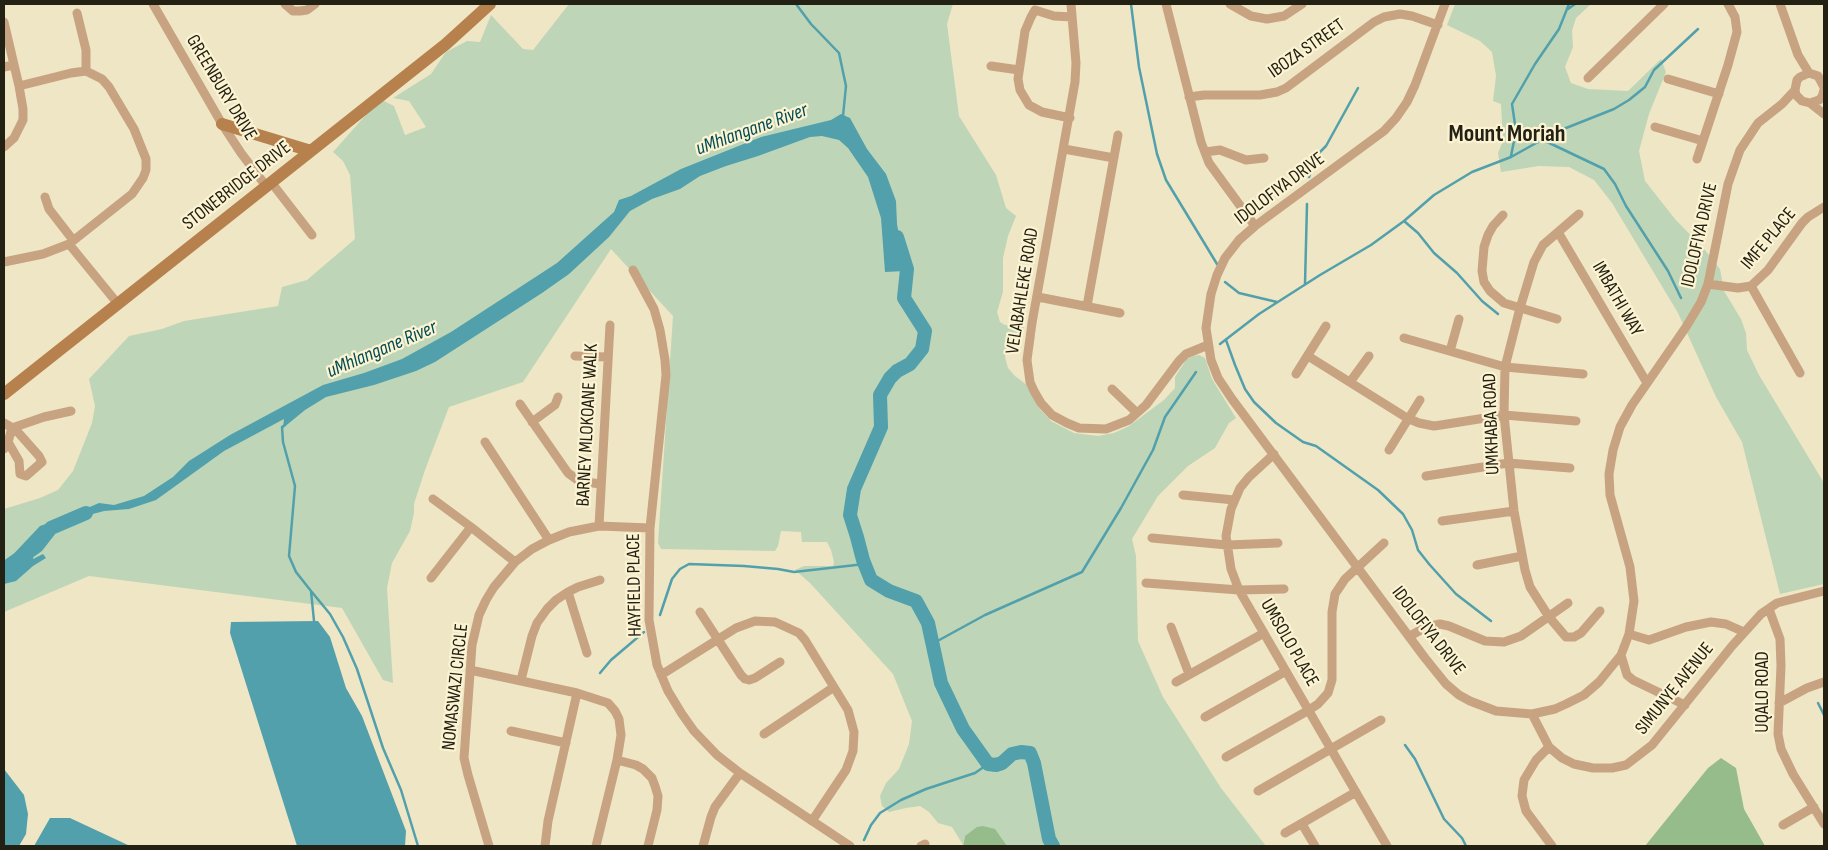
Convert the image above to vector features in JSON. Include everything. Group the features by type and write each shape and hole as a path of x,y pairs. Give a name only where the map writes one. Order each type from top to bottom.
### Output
{"street":[{"name":"GREENBURY DRIVE","path":"153,4 222,124 241,153 312,235"},
{"path":"285,4 293,11 307,10 315,4"},
{"name":"STONEBRIDGE DRIVE","path":"4,394 446,44 490,4"},
{"name":"VELABAHLEKE ROAD","path":"1071,4 1076,76 1028,360 1030,382 1041,404 1052,415 1079,428 1106,429 1129,420 1146,405 1186,354 1208,345"},
{"path":"1166,4 1205,152 1214,172 1255,226"},
{"path":"1230,4 1251,16 1267,20 1284,16 1302,4"},
{"name":"IDOLOFIYA DRIVE","path":"1445,4 1415,85 1407,102 1396,118 1384,131 1255,226 1239,240 1225,258 1211,294 1208,312 1208,345 1218,378 1251,426 1274,454 1440,677 1459,695 1496,711 1532,714 1555,709 1584,695 1606,675 1621,655 1629,634 1634,609 1633,582 1610,495 1609,474 1612,450 1620,427 1647,383 1691,319 1708,284 1728,184 1740,150 1758,123 1782,104 1795,90"},
{"path":"1588,78 1664,4"},
{"path":"1697,159 1737,32 1735,17 1728,4"},
{"path":"1780,4 1805,75"},
{"path":"1070,118 1042,112 1029,105 1020,90 1019,70 1025,30 1033,7 1048,14 1072,17"},
{"path":"78,14 86,50 86,71"},
{"name":"IBOZA STREET","path":"1189,96 1260,95 1277,92 1286,88 1374,22 1384,17 1400,14 1438,25"},
{"path":"4,22 23,109 23,120 14,138 4,147"},
{"path":"4,67 14,64"},
{"path":"991,66 1019,70"},
{"path":"4,262 43,254 71,242 132,194 146,170 146,159 142,146 123,108 102,79 86,71 19,86"},
{"path":"1824,107 1823,91 1818,76 1805,75 1797,80 1796,95 1824,114"},
{"path":"1668,79 1719,94"},
{"path":"1806,102 1815,102 1823,91"},
{"name":"IDOLOFIYA DRIVE","path":"1782,104 1806,102"},
{"path":"222,124 311,151"},
{"path":"1655,127 1703,142"},
{"path":"1088,306 1118,135"},
{"path":"1064,149 1114,158"},
{"path":"1205,152 1220,150 1246,160 1264,158"},
{"path":"44,197 48,209 118,304"},
{"name":"IMFE PLACE","path":"1708,284 1738,288 1752,286 1768,270 1802,223 1824,207"},
{"name":"UMKHABA ROAD","path":"1579,214 1538,253 1520,308 1504,367 1504,415 1514,511 1530,587 1549,617 1563,634 1570,638 1581,633 1600,611"},
{"path":"1503,215 1488,235 1482,260 1484,282 1496,298 1504,303 1557,319"},
{"name":"IMBATHI WAY","path":"1558,232 1647,383"},
{"name":"HAYFIELD PLACE","path":"633,270 654,309 660,330 666,367 650,528 649,620 654,653 661,675 674,702 694,731 717,755 740,773 850,846"},
{"path":"1752,286 1800,373"},
{"path":"1038,297 1120,313"},
{"path":"1450,352 1459,319"},
{"name":"BARNEY MLOKOANE WALK","path":"599,526 610,325"},
{"path":"1296,374 1326,326"},
{"path":"1404,338 1504,367 1583,374"},
{"path":"575,356 608,358"},
{"path":"1308,356 1419,423 1434,426 1504,415 1576,421"},
{"path":"1350,382 1368,356"},
{"path":"1112,389 1137,413"},
{"path":"532,422 555,405 558,396"},
{"path":"1388,450 1420,400"},
{"path":"520,404 568,473 579,482 600,484"},
{"path":"12,428 44,417 71,411"},
{"path":"4,423 12,428 39,456 42,462 26,476 20,474 19,461 6,445 12,428"},
{"path":"485,442 548,540"},
{"name":"UMSOLO PLACE","path":"1274,454 1249,477 1234,500 1229,517 1227,545 1231,570 1239,590 1387,846"},
{"path":"1426,476 1508,463 1570,468"},
{"path":"1183,495 1234,500"},
{"path":"432,499 472,527 514,562"},
{"path":"1442,521 1514,511"},
{"name":"NOMASWAZI CIRCLE","path":"489,846 464,758 472,645 480,615 494,587 514,562 548,540 569,532 599,526 650,528"},
{"path":"431,578 472,527"},
{"path":"1152,538 1227,545 1278,543"},
{"path":"1226,757 1309,710 1318,704 1328,693 1332,680 1332,612 1335,594 1345,579 1384,544"},
{"path":"1477,565 1522,556"},
{"path":"521,680 528,646 538,623 556,600 578,587 600,580"},
{"path":"1146,583 1239,590 1284,589"},
{"name":"SIMUNYE AVENUE","path":"1532,714 1549,747 1562,758 1574,764 1593,768 1612,768 1626,764 1652,745 1753,621 1777,603 1824,591"},
{"path":"568,592 587,653"},
{"path":"1410,636 1426,626 1440,624 1485,641 1504,642 1521,636 1568,602"},
{"name":"UQALO ROAD","path":"1769,609 1780,639 1778,734 1781,749 1789,767 1824,824"},
{"path":"700,612 745,679 756,678 780,662"},
{"path":"661,675 736,628 754,621 782,624 799,634 805,640 848,710 852,722 854,741 853,751 846,770 812,821"},
{"path":"1629,634 1649,640 1686,627 1711,622 1726,624 1744,632"},
{"path":"1171,627 1188,674"},
{"path":"1176,682 1264,633"},
{"path":"1621,655 1630,678 1636,683 1685,705"},
{"path":"470,670 577,693 608,703 615,711 621,728 617,760 596,846"},
{"path":"1205,717 1286,671"},
{"path":"1779,703 1807,688 1824,682"},
{"path":"764,734 834,687"},
{"path":"545,846 548,821 577,693"},
{"path":"1258,790 1381,720"},
{"path":"511,731 566,743"},
{"path":"1549,747 1536,760 1524,780 1522,796 1526,811 1552,846"},
{"path":"617,760 643,769 652,778 655,786 658,796 657,810 648,846"},
{"path":"703,846 711,817 716,807 740,773"},
{"path":"1285,833 1356,792"},
{"path":"1783,825 1814,807"},
{"path":"1302,824 1315,846"}],"green space":[{"path":"569,4 953,4 947,24 959,116 996,175 1006,208 1016,216 1008,236 1003,258 1003,292 997,312 1000,322 1005,325 1024,327 1022,334 1014,336 1008,345 1005,357 1008,368 1027,385 1039,408 1051,421 1074,433 1098,436 1114,433 1129,426 1164,400 1175,388 1175,377 1186,360 1199,355 1205,358 1212,379 1236,418 1229,423 1215,448 1188,466 1158,496 1132,539 1136,556 1138,641 1163,697 1221,788 1266,846 1007,846 965,836 963,845 952,827 938,823 929,812 920,806 889,812 882,806 880,796 886,783 899,769 909,744 912,721 893,674 810,583 795,570 804,566 833,566 831,550 827,542 802,542 801,532 781,531 775,551 661,549 658,543 673,316 611,249 523,382 449,407 414,504 410,531 392,563 387,588 393,683 383,680 342,608 89,576 4,612 4,509 40,498 58,490 73,471 92,423 95,406 89,379 129,336 162,329 184,321 278,306 282,287 307,280 355,239 350,175 343,161 333,152 380,99 394,106 405,135 426,127 409,101 393,98 431,74 446,52 467,41 480,42 491,15 523,49 533,50"},
{"path":"1455,4 1591,4 1576,18 1572,31 1573,47 1565,67 1571,83 1588,89 1628,91 1661,59 1666,72 1649,114 1639,151 1645,181 1675,219 1705,250 1720,269 1724,291 1741,319 1746,333 1747,350 1759,375 1824,483 1824,584 1780,594 1742,442 1716,397 1678,313 1612,203 1594,180 1569,167 1539,166 1501,172 1498,153 1503,141 1501,104 1493,101 1496,76 1492,52 1480,41 1447,25"},
{"path":"1721,758 1736,768 1744,809 1765,846 1645,846 1708,768"},
{"path":"983,826 995,829 1007,846 963,846 965,836 977,827"}],"water":[{"path":"841,114 850,118 867,149 886,174 896,201 897,224 905,271 885,272 881,218 868,177 848,148 839,140 822,136 810,137 726,166 700,176 680,189 652,199 630,211 609,237 569,274 435,362 416,371 374,385 326,397 305,410 283,428 284,419 224,451 156,500 129,509 104,511 67,521 42,538 34,551 33,559 43,554 46,558 33,566 16,581 4,584 4,562 40,526 99,503 114,505 144,496 173,477 189,461 230,435 323,385 402,359 451,332 557,263 614,212 619,200 631,196 681,169 761,137 831,120"},
{"path":"318,621 330,637 346,688 362,716 406,831 405,846 297,846 230,633 231,622"},
{"path":"4,769 24,795 28,814 26,834 19,846 4,846"},
{"path":"50,818 70,818 130,846 34,846"}],"waterway":[{"path":"796,4 811,24 839,53 846,86 843,116"},
{"path":"1131,4 1139,67 1157,154 1166,180 1217,264"},
{"path":"1511,156 1516,131 1512,104 1535,64 1559,29 1569,4"},
{"path":"1568,9 1575,4"},
{"path":"1220,344 1259,314 1371,245 1404,221 1434,195 1472,172 1511,157 1556,132 1614,109 1629,100 1645,87 1654,70 1698,29"},
{"path":"1309,177 1316,156 1326,146 1358,88"},
{"path":"1543,140 1604,169 1668,271 1681,298"},
{"path":"1305,284 1307,204"},
{"path":"1404,221 1418,233 1434,253 1457,273 1482,301 1498,314"},
{"name":"uMhlangane River","path":"897,237 907,269 904,298 925,331 922,349 910,364 897,371 890,378 880,395 881,427 854,489 850,515 871,580 889,591 916,601 928,623 941,683 963,729 988,764 996,765 1002,763 1012,754 1030,753 1034,763 1049,839 1053,846"},
{"path":"1225,282 1239,293 1277,302"},
{"path":"1226,340 1245,389 1254,402 1276,423 1303,442 1316,446 1378,490 1403,514 1412,530 1418,550 1429,564 1456,594 1491,621"},
{"path":"932,644 985,615 1082,572 1121,508 1153,450 1165,417 1196,372"},
{"path":"285,425 282,427 283,442 295,486 289,556 296,572 311,591 314,621"},
{"name":"uMhlangane River","path":"4,569 37,546 51,528 86,513"},
{"path":"660,615 672,579 680,569 689,564 744,566 794,572 865,564"},
{"path":"311,591 330,614 343,637 357,669 383,748 401,790 418,846"},
{"path":"600,673 611,660 644,632"},
{"path":"1818,703 1824,715"},
{"path":"1405,745 1415,759 1444,819 1462,838 1466,846"},
{"path":"864,840 871,825 880,813 901,800 926,789 975,773 988,764"}],"district":[{"name":"Mount Moriah","path":"1507,135"}]}
